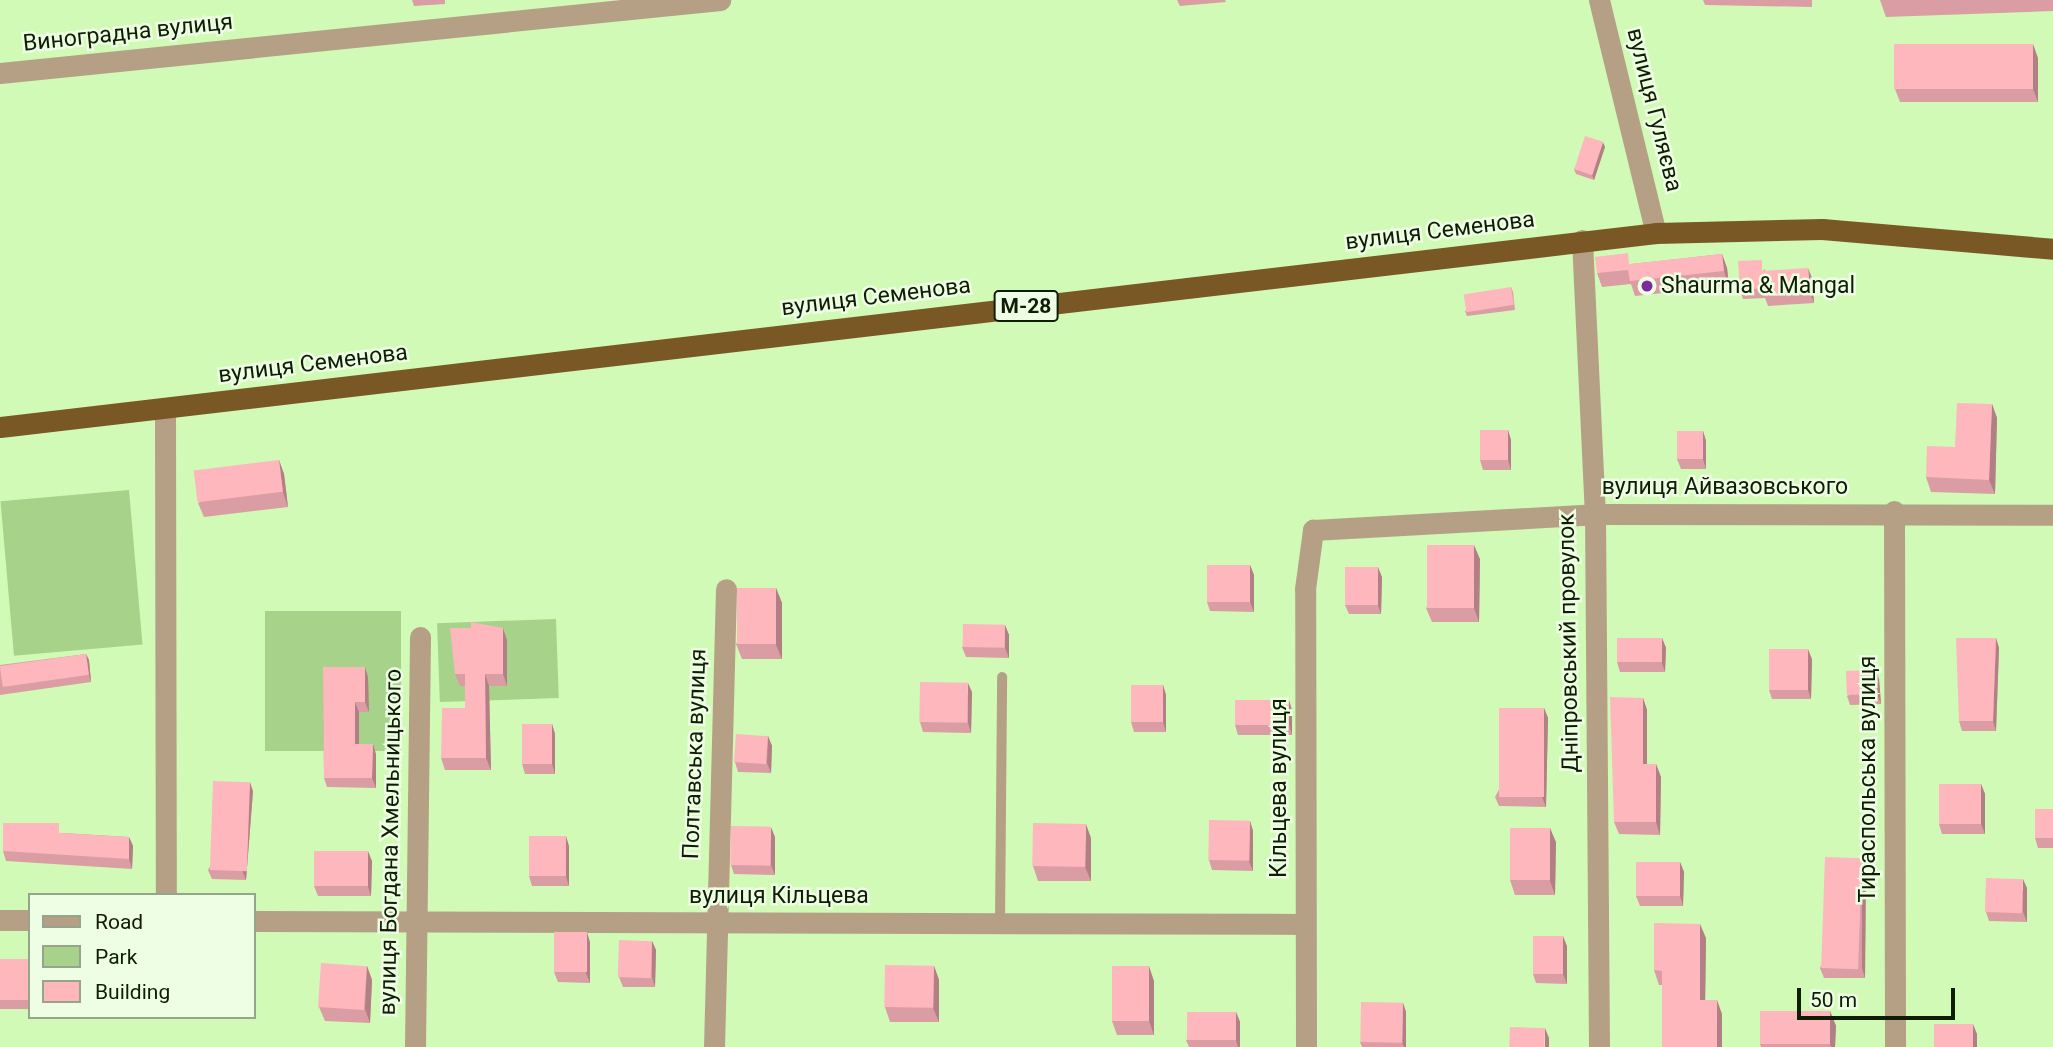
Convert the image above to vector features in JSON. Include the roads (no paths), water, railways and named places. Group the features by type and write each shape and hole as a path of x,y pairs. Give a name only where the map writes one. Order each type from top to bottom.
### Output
{"highway":[{"name":"вулиця Семенова","path":"0,428 1656,233 1822,229 2053,249"}],"street":[{"name":"Виноградна вулиця","path":"0,73 720,0"},
{"name":"вулиця Гуляєва","path":"1599,0 1656,233"},
{"name":"Дніпровський провулок","path":"1582,240 1595,514 1599,1047"},
{"path":"165,408 166,893"},
{"name":"вулиця Айвазовського","path":"1313,530 1595,514 1894,511 2053,515"},
{"name":"Тираспольська вулиця","path":"1894,511 1895,1047"},
{"name":"Кільцева вулиця","path":"1306,1047 1305,589 1313,530"},
{"name":"Полтавська вулиця","path":"714,1047 726,589"},
{"name":"вулиця Богдана Хмельницького","path":"415,1047 420,637"},
{"path":"0,920 28,920"},
{"name":"вулиця Кільцева","path":"256,921 416,925 717,921 1305,924"}],"lane":[{"path":"1000,923 1002,677"}],"place":[{"name":"Shaurma & Mangal","path":"1647,286"}]}
